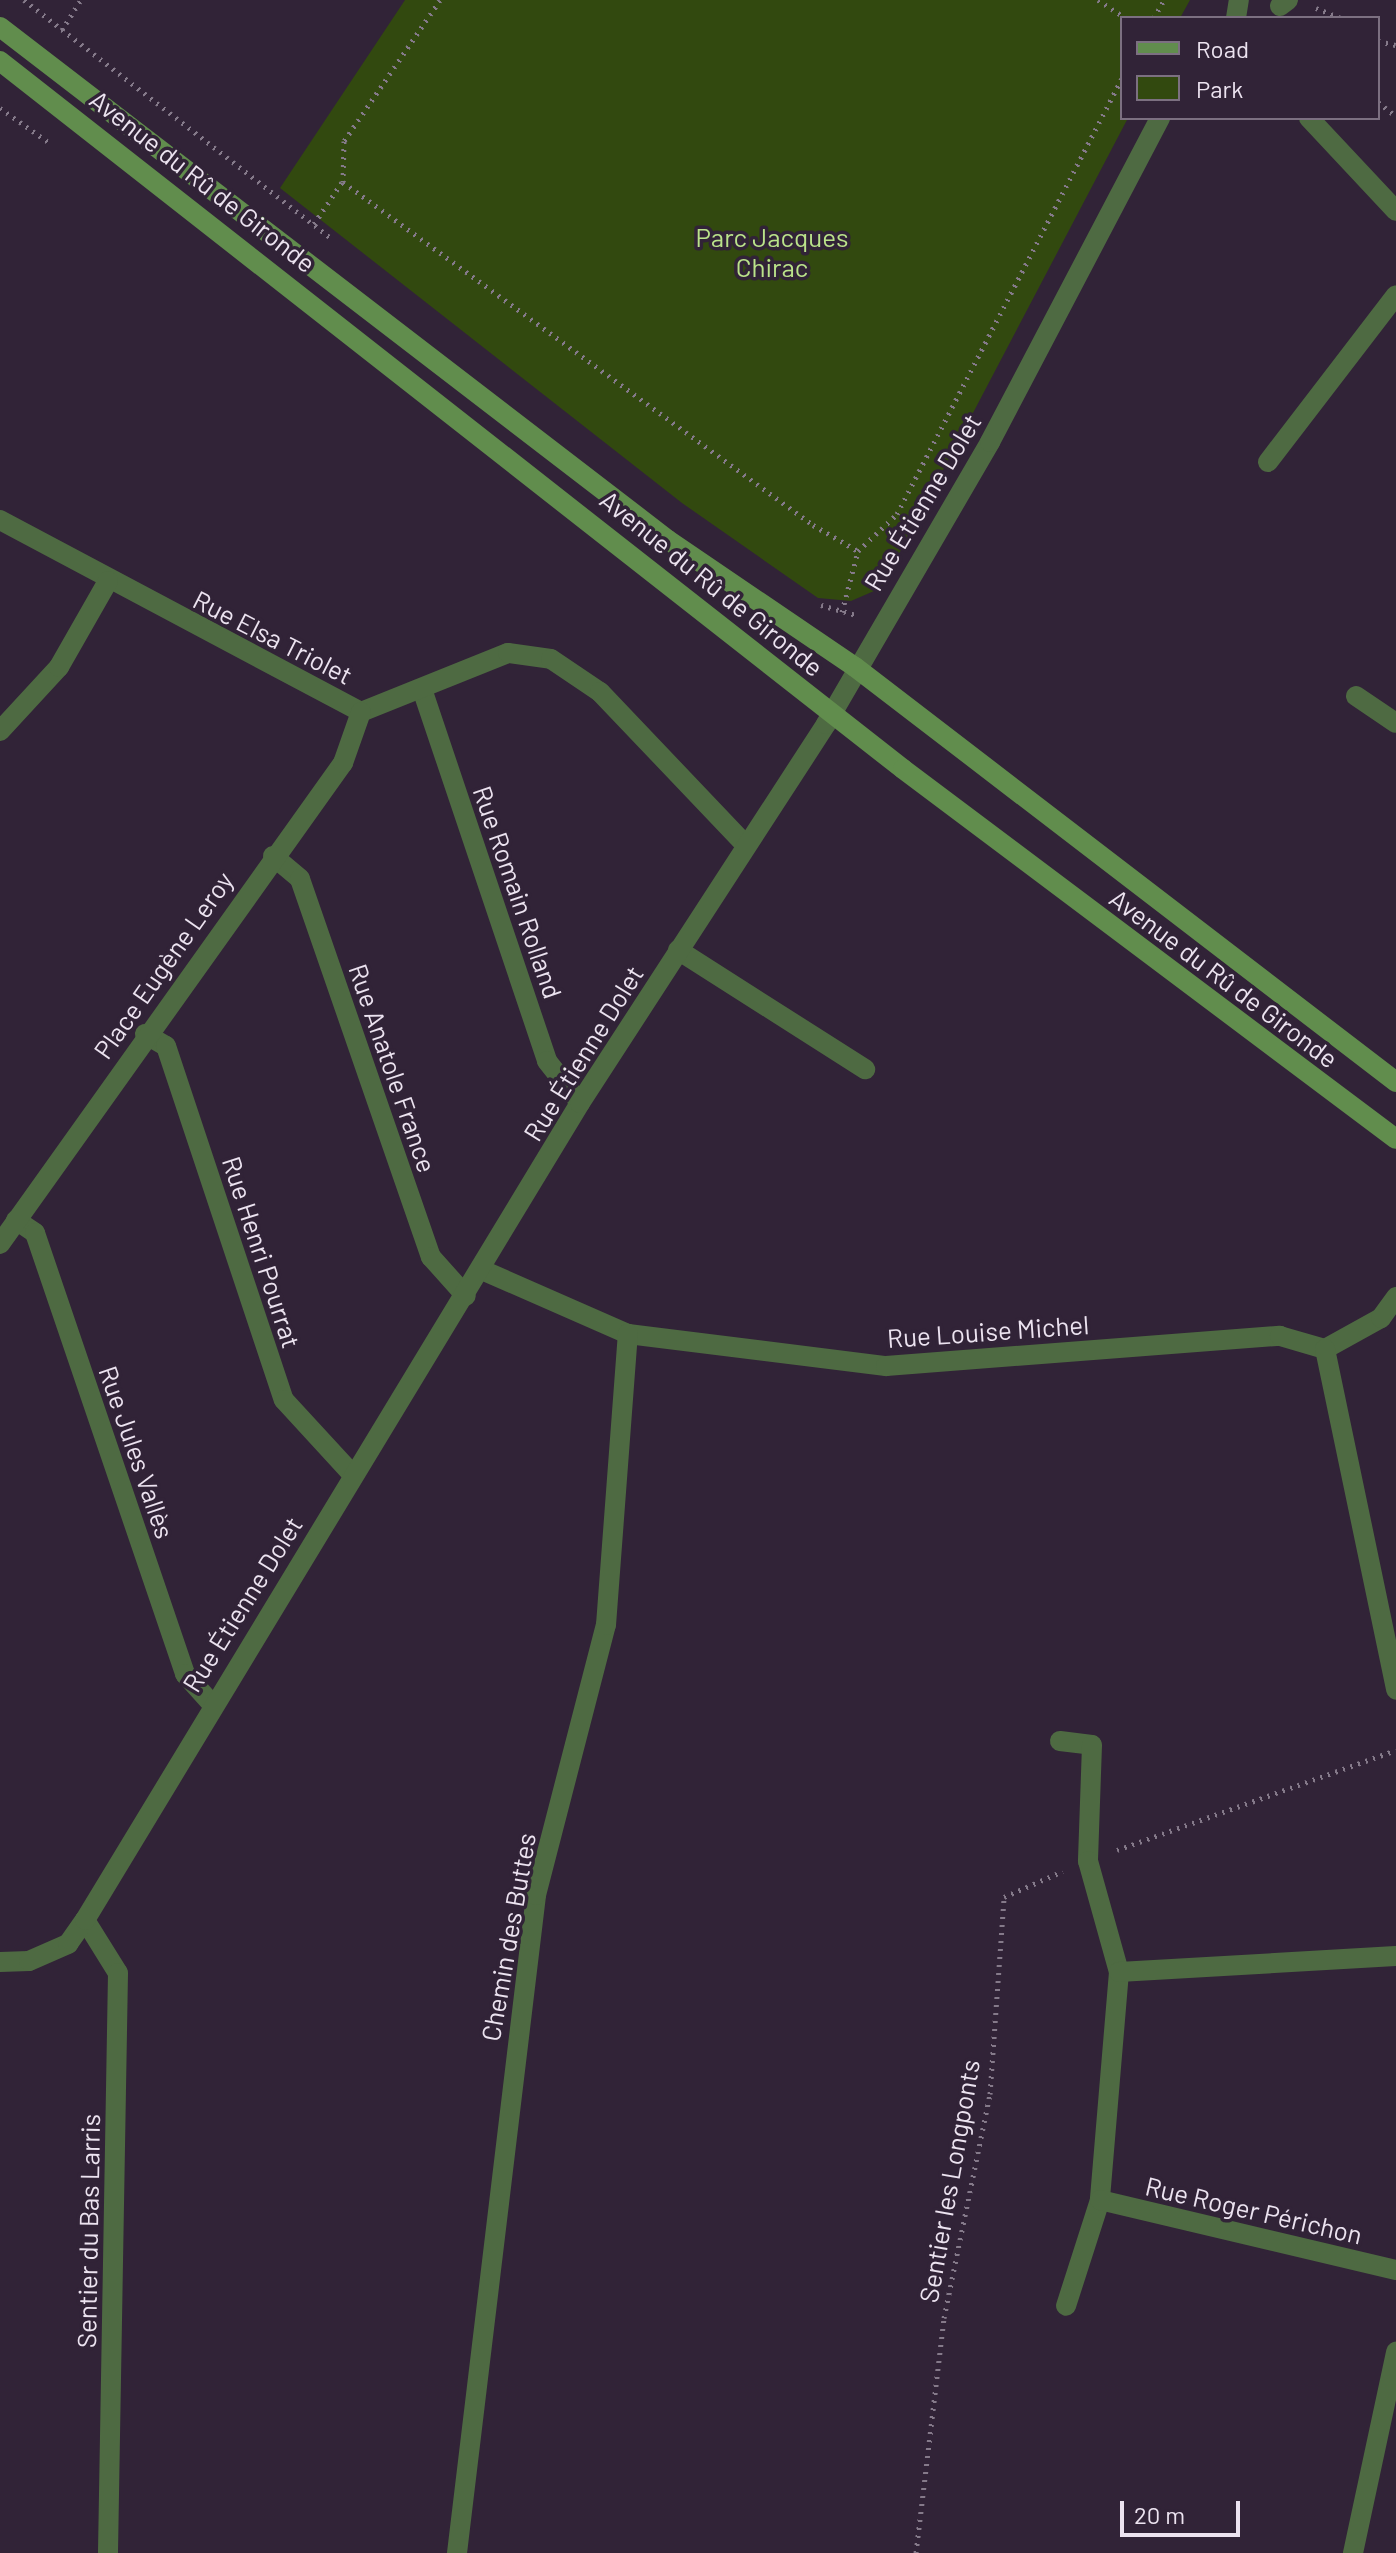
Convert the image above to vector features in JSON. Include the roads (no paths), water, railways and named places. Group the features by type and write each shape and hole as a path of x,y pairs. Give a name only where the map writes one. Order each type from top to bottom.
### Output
{"main road":[{"name":"Avenue du Rû de Gironde","path":"0,27 668,540 855,667 1396,1082"},
{"name":"Avenue du Rû de Gironde","path":"0,61 832,713 1396,1139"}],"street":[{"name":"Rue Étienne Dolet","path":"0,1962 29,1961 68,1944 85,1920 211,1703 482,1270 580,1103 832,713 855,667 990,442 1159,120"},
{"path":"1311,120 1396,211"},
{"path":"1268,462 1396,295"},
{"name":"Rue Elsa Triolet","path":"0,520 108,581 361,712 508,653 551,659 600,692 745,844"},
{"path":"0,731 59,667 108,581"},
{"name":"Rue Romain Rolland","path":"422,689 547,1061 580,1103"},
{"path":"1356,696 1396,723"},
{"name":"Place Eugène Leroy","path":"0,1244 145,1034 343,763 361,712"},
{"name":"Rue Anatole France","path":"273,856 300,879 431,1257 466,1296"},
{"path":"678,950 865,1069"},
{"name":"Rue Henri Pourrat","path":"145,1034 166,1046 284,1400 352,1474"},
{"name":"Rue Jules Vallès","path":"16,1220 35,1233 185,1674 211,1703"},
{"name":"Rue Louise Michel","path":"482,1270 628,1334 886,1366 1280,1336 1325,1349"},
{"path":"1396,1297 1381,1318 1325,1349 1396,1690"},
{"name":"Chemin des Buttes","path":"457,2553 536,1895 606,1625 628,1334"},
{"path":"1060,1741 1092,1745 1088,1861 1119,1972 1100,2200 1066,2306"},
{"name":"Sentier du Bas Larris","path":"85,1920 118,1973 108,2553"},
{"path":"1119,1972 1396,1956"},
{"name":"Rue Roger Périchon","path":"1100,2200 1396,2270"},
{"path":"1353,2553 1392,2388 1396,2352"}],"park label":[{"name":"Parc Jacques Chirac","path":"772,252"}]}
